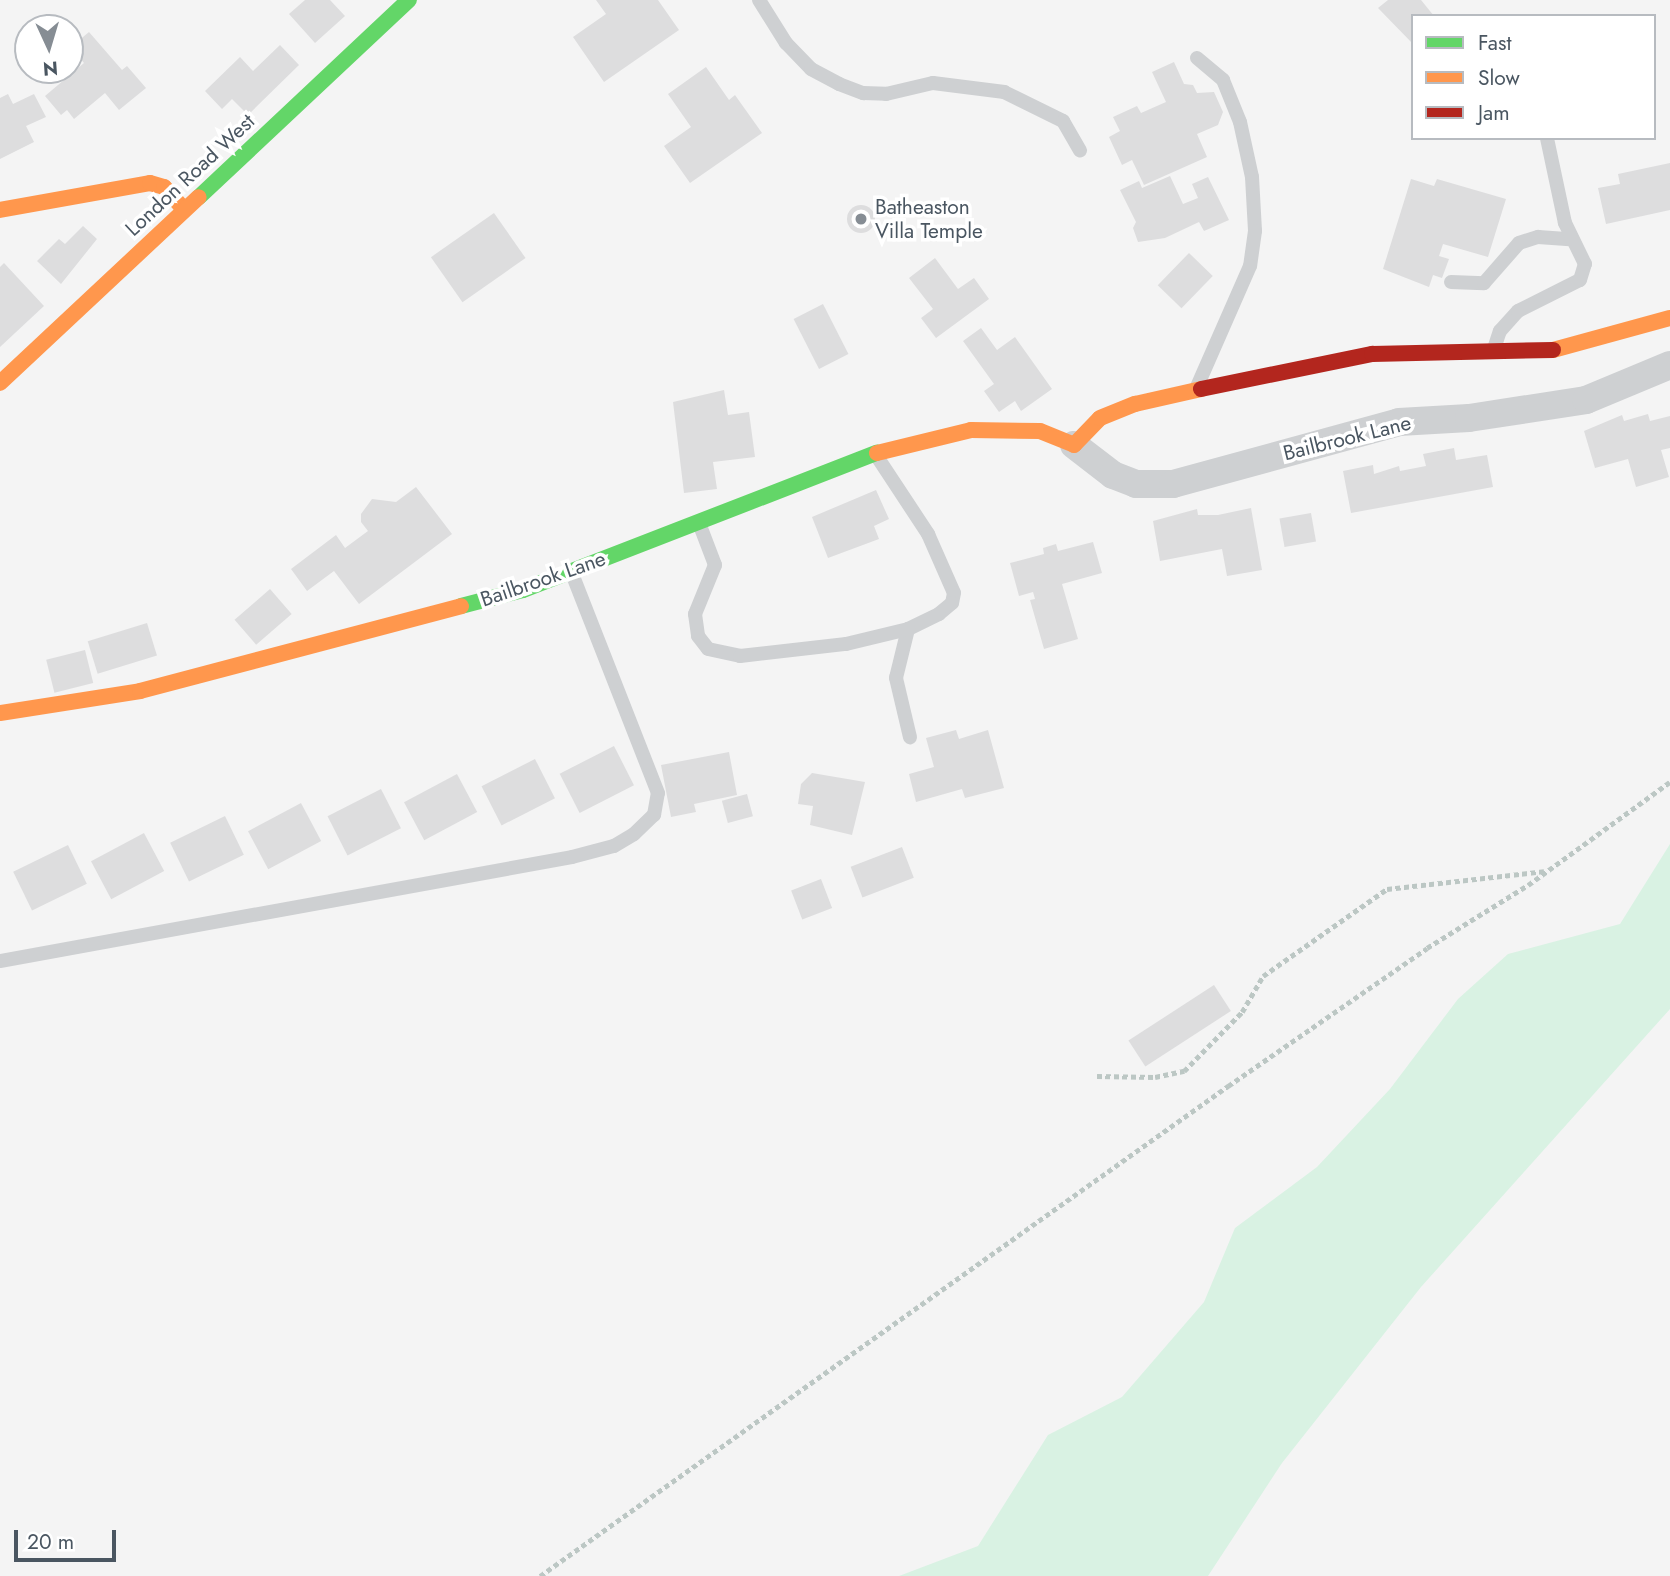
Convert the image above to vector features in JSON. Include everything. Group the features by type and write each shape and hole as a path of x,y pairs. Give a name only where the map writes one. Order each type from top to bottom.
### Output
{"street":[{"name":"London Road West","path":"0,383 409,0"},
{"path":"0,210 150,183 164,187 184,209"},
{"path":"1074,444 1100,418 1135,404 1195,391 1372,354 1567,350 1670,318"},
{"name":"Bailbrook Lane","path":"0,712 140,691 523,590 875,454 971,430 1040,431 1074,444 1113,475 1136,484 1173,484 1399,422 1469,418 1587,400 1670,365"}],"lane":[{"path":"759,0 794,51 811,69 839,84 863,93 886,94 933,83 1004,92 1063,121 1080,150"},
{"path":"1195,391 1250,266 1255,231 1252,177 1240,122 1223,80 1197,58"},
{"path":"1493,353 1500,331 1518,311 1580,280 1585,264 1581,251 1570,239 1547,140"},
{"path":"1451,282 1484,283 1519,243 1538,237 1570,239"},
{"path":"699,523 715,565 695,614 698,636 708,649 740,656 846,644 908,629 952,603 951,580 875,454"},
{"path":"0,961 572,857 614,846 634,834 654,814 658,793 572,571"},
{"path":"908,629 896,678 910,737"}],"path":[{"path":"540,1576 1228,1086 1670,782"},
{"path":"1097,1076 1155,1077 1184,1071 1242,1012 1263,976 1387,889 1545,870"}],"green space":[{"path":"1670,844 1670,1009 1421,1287 1282,1463 1208,1576 899,1576 978,1546 1048,1435 1122,1397 1204,1302 1235,1228 1317,1167 1390,1089 1458,999 1508,954 1620,924"}],"building":[{"path":"305,0 330,0 345,16 315,43 289,14"},
{"path":"596,0 658,0 679,30 604,82 573,37 606,14"},
{"path":"1388,0 1421,0 1432,14 1411,14 1411,42 1378,8"},
{"path":"89,32 122,70 127,66 146,88 119,110 105,93 74,119 67,110 61,115 45,96 59,84 84,84 84,36"},
{"path":"280,45 299,65 248,115 232,99 222,109 205,91 240,57 253,71"},
{"path":"1174,62 1184,84 1193,85 1197,93 1214,92 1223,112 1218,125 1197,134 1207,157 1144,185 1132,160 1122,165 1109,137 1120,131 1113,117 1137,106 1141,113 1166,102 1152,72"},
{"path":"706,67 729,100 735,95 762,133 690,183 664,146 691,127 668,94"},
{"path":"8,94 13,104 34,94 46,117 26,126 34,142 0,159 0,98"},
{"path":"1670,163 1670,210 1606,224 1598,188 1620,184 1618,174"},
{"path":"1170,176 1183,204 1198,198 1192,184 1208,177 1229,220 1204,231 1199,222 1165,238 1138,242 1133,228 1136,222 1120,190 1139,181 1142,188"},
{"path":"1411,179 1434,186 1437,179 1506,199 1488,257 1443,244 1439,256 1449,259 1442,278 1433,275 1429,287 1383,269"},
{"name":"Batheaston Villa Temple","path":"861,205 871,209 875,219 871,229 861,233 851,229 847,219 851,209"},
{"path":"494,213 526,258 462,302 431,257"},
{"path":"83,226 97,239 61,284 37,261 59,239 65,244"},
{"path":"1189,253 1213,276 1181,308 1158,285"},
{"path":"935,258 958,289 974,278 989,299 936,338 921,318 933,309 909,278"},
{"path":"4,263 44,306 0,347 0,267"},
{"path":"823,304 848,354 819,369 794,319"},
{"path":"981,328 997,350 1015,337 1052,389 1021,411 1015,401 999,412 984,391 994,384 963,341"},
{"path":"724,390 728,415 749,412 755,457 713,462 717,489 684,493 673,402"},
{"path":"1648,414 1650,421 1670,416 1670,448 1661,450 1669,477 1636,487 1628,459 1595,468 1584,431 1622,415 1624,421"},
{"path":"1454,448 1456,460 1487,455 1493,487 1351,513 1343,471 1373,465 1374,474 1399,466 1400,471 1426,466 1423,454"},
{"path":"416,487 452,534 359,604 334,571 307,591 291,569 336,535 345,548 368,531 361,522 361,514 372,499 396,502"},
{"path":"876,490 889,519 874,526 879,539 828,558 812,517"},
{"path":"1251,508 1262,570 1227,576 1222,549 1160,561 1153,521 1197,509 1198,515 1218,515"},
{"path":"1311,513 1316,542 1285,547 1279,519"},
{"path":"1093,542 1102,573 1062,584 1078,639 1044,649 1030,600 1035,599 1033,592 1019,596 1010,563 1044,554 1043,548 1056,544 1058,551"},
{"path":"270,589 292,614 256,645 235,620"},
{"path":"147,623 157,656 98,674 88,641"},
{"path":"85,650 93,683 54,693 46,660"},
{"path":"956,730 959,739 988,730 1004,788 965,798 962,789 916,802 909,774 934,767 926,738"},
{"path":"614,746 634,785 580,813 560,774"},
{"path":"729,752 737,795 694,804 696,812 671,817 661,765"},
{"path":"535,759 555,798 502,825 482,786"},
{"path":"812,773 865,782 852,835 810,825 813,806 798,804 801,784"},
{"path":"457,774 477,812 424,840 404,802"},
{"path":"381,789 401,828 348,855 328,816"},
{"path":"747,794 753,816 728,823 722,801"},
{"path":"301,803 321,841 268,869 248,831"},
{"path":"225,816 244,855 189,881 170,843"},
{"path":"144,833 164,871 111,899 91,861"},
{"path":"68,845 87,884 32,910 13,872"},
{"path":"902,847 914,878 862,898 851,867"},
{"path":"821,879 832,908 802,919 791,890"},
{"path":"1214,985 1231,1011 1145,1067 1128,1041"}],"traffic: fast":[{"path":"199,197 409,0"},
{"path":"461,606 523,590 877,453"}],"traffic: slow":[{"path":"0,210 150,183 164,187 184,209"},
{"path":"0,383 199,197"},
{"path":"1553,350 1670,318"},
{"path":"877,453 971,430 1040,431 1074,445 1100,418 1135,404 1201,389"},
{"path":"0,713 140,691 461,606"}],"traffic: jam":[{"path":"1201,389 1372,354 1553,350"}],"place":[{"name":"Batheaston Villa Temple","path":"861,219"}]}
